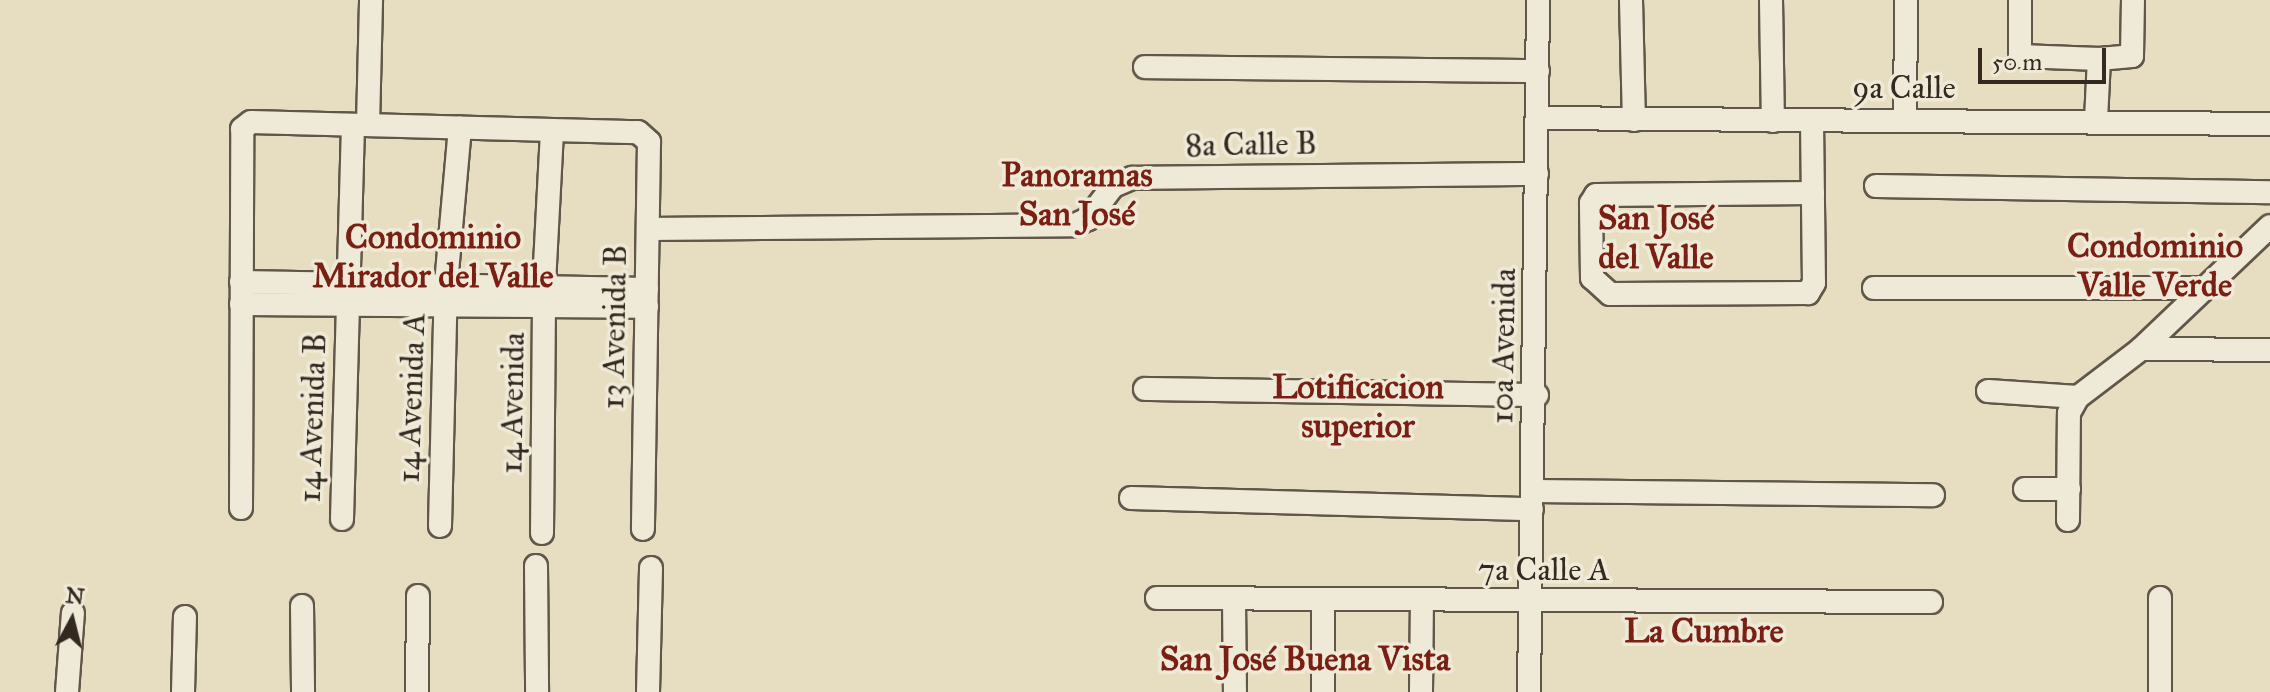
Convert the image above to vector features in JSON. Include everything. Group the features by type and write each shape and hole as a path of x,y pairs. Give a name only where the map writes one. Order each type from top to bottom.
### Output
{"street":[{"name":"14 Avenida B","path":"342,519 347,294 371,0"},
{"name":"10a Avenida","path":"1529,692 1537,395 1538,0"},
{"path":"1631,0 1634,120"},
{"path":"1771,0 1773,121"},
{"path":"1905,120 1906,0"},
{"path":"2020,0 2019,53 2024,58 2099,59 2128,58 2133,53 2133,0"},
{"path":"2096,120 2099,59"},
{"path":"1145,67 1538,71"},
{"name":"9a Calle","path":"1538,118 2096,120 2270,124"},
{"path":"1812,121 1813,193 1814,283 1808,293 1610,294 1592,278 1591,203 1604,192 1813,193"},
{"path":"241,508 240,138 251,122 552,131"},
{"name":"14 Avenida A","path":"440,526 446,295 460,128"},
{"name":"13 Avenida B","path":"552,131 638,132 649,142 643,529"},
{"name":"14 Avenida","path":"542,533 552,131"},
{"name":"8a Calle B","path":"648,229 1075,225 1088,219 1113,186 1132,178 1537,174"},
{"path":"1876,186 2270,192"},
{"path":"2068,520 2069,413 2078,397 2141,349 2270,226"},
{"path":"1874,288 2203,288"},
{"path":"241,293 647,298"},
{"path":"2141,349 2270,350"},
{"path":"1145,389 1537,395"},
{"path":"1988,391 2078,397"},
{"path":"2025,489 2069,489"},
{"path":"1131,498 1533,500 1933,495"},
{"path":"536,566 537,692"},
{"path":"648,692 651,568"},
{"path":"417,692 418,596"},
{"name":"7a Calle A","path":"1157,598 1530,603 1931,602"},
{"path":"2160,598 2160,692"},
{"path":"1323,600 1323,692"},
{"path":"1234,601 1235,692"},
{"path":"1421,692 1422,602"},
{"path":"302,606 303,692"},
{"path":"67,692 73,613"},
{"path":"183,692 185,617"}],"district":[{"name":"Panoramas San José","path":"1077,194"},
{"name":"San José del Valle","path":"1656,236"},
{"name":"Condominio Mirador del Valle","path":"433,256"},
{"name":"Condominio Valle Verde","path":"2155,264"},
{"name":"Lotificacion superior","path":"1358,406"},
{"name":"La Cumbre","path":"1704,631"},
{"name":"San José Buena Vista","path":"1305,659"}]}
